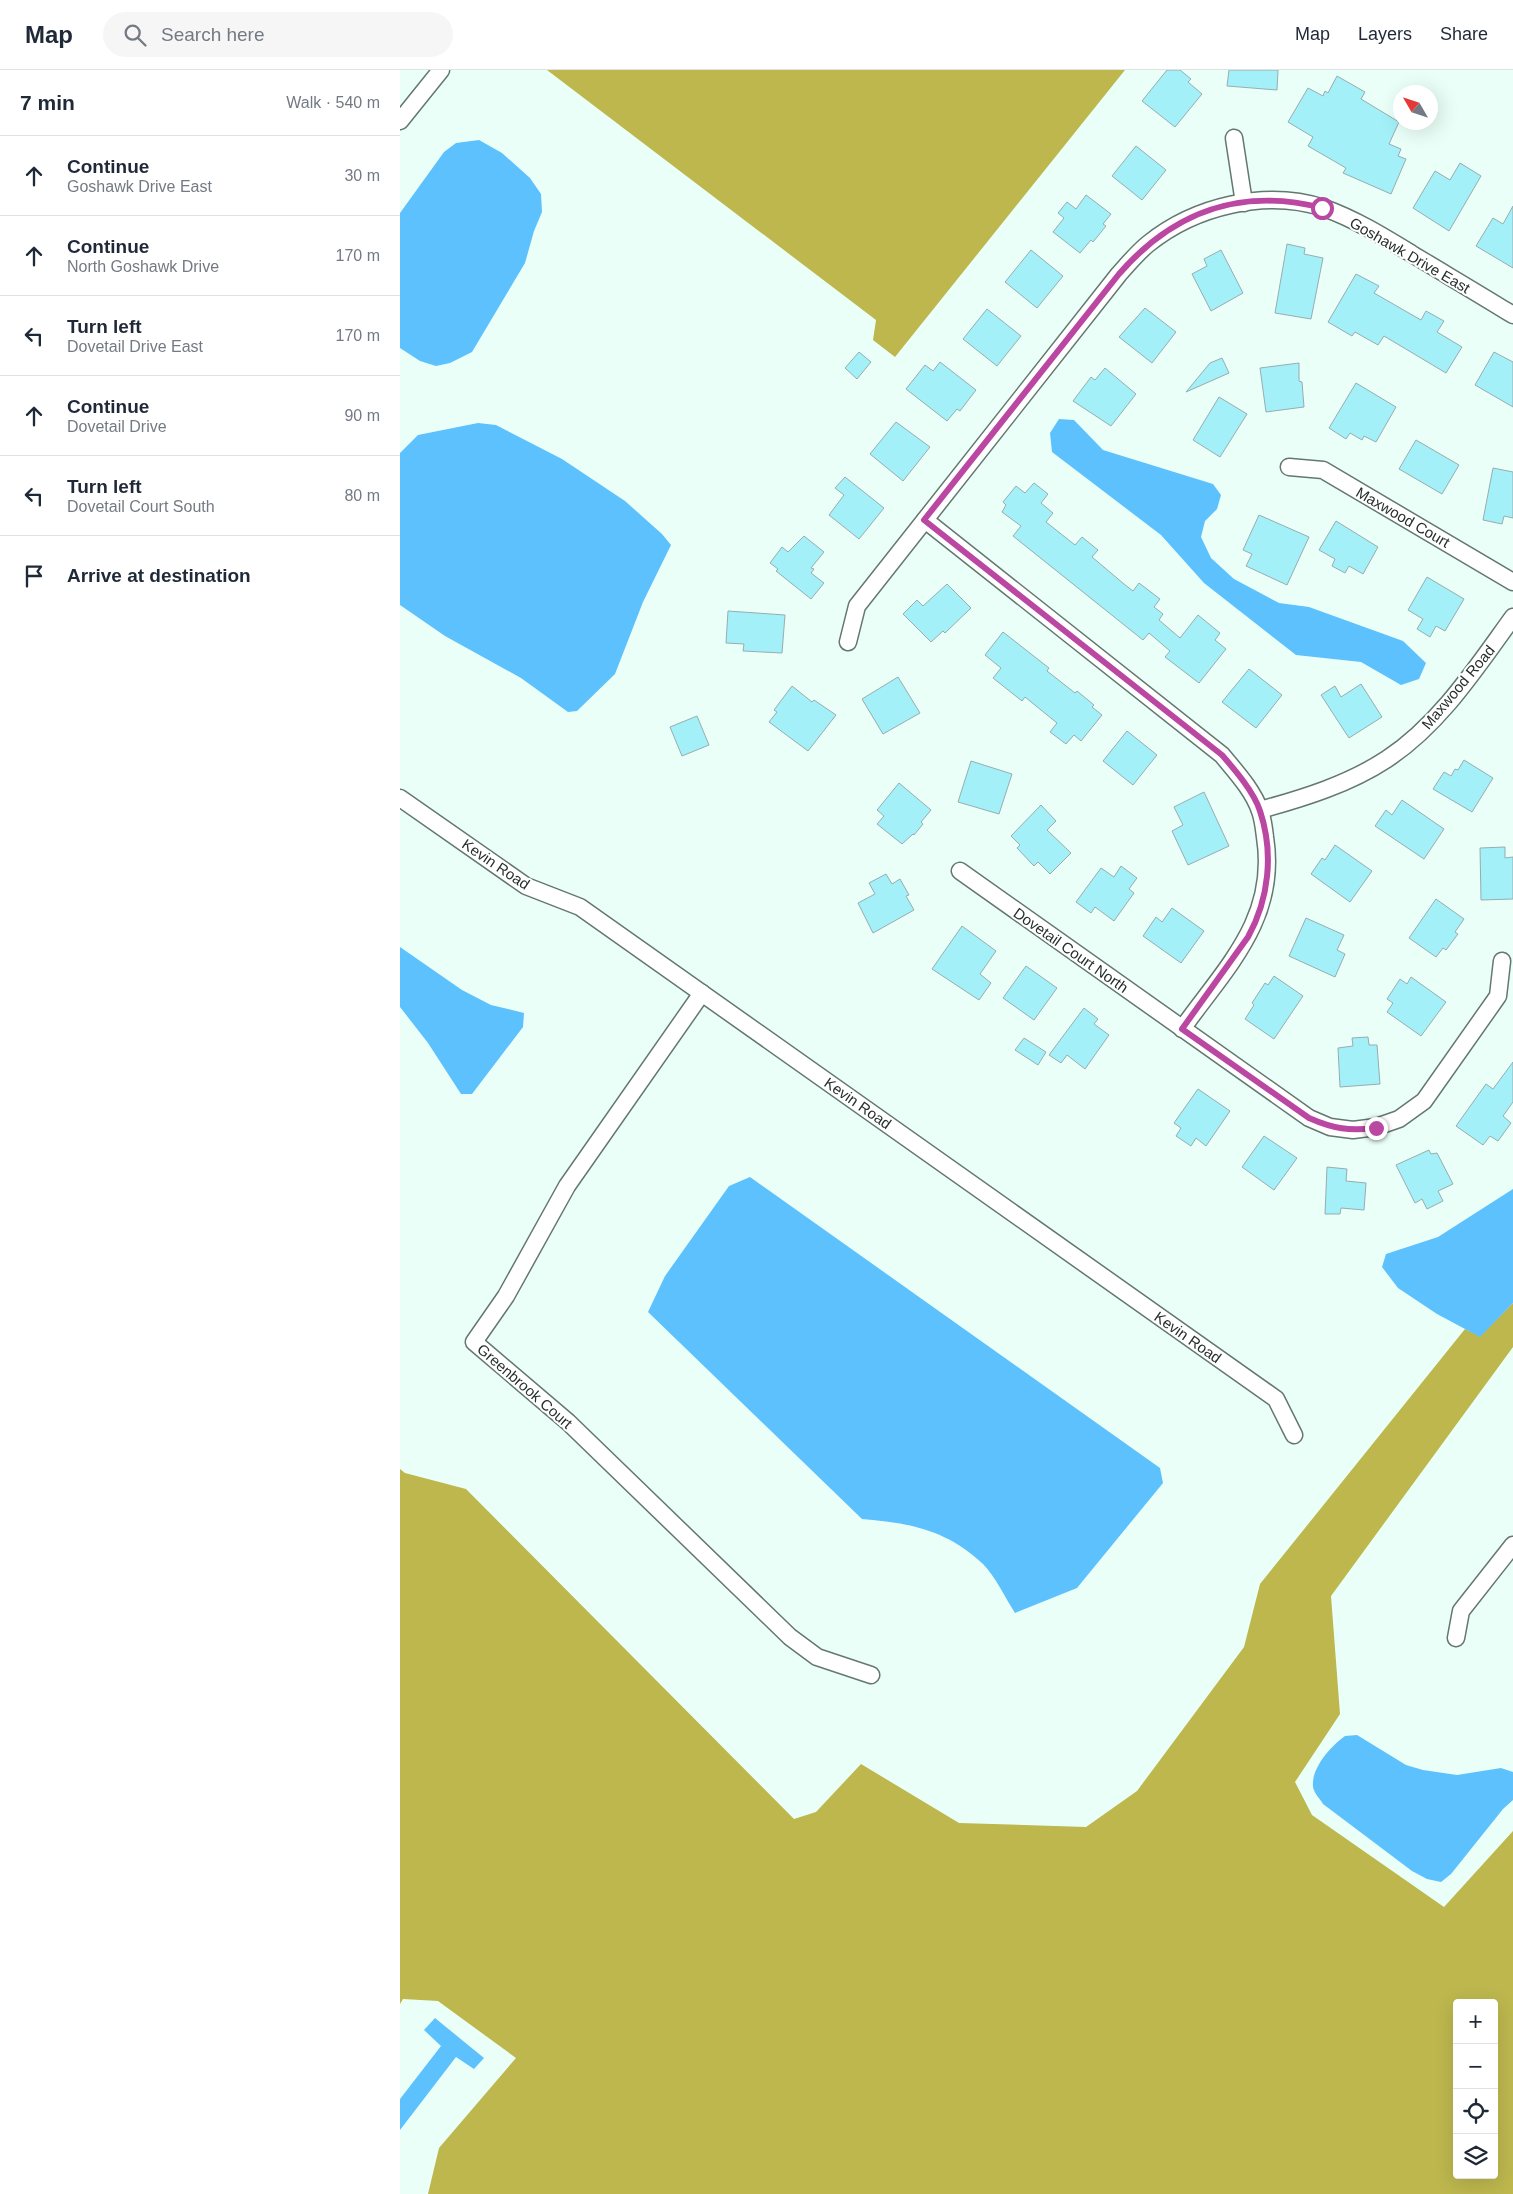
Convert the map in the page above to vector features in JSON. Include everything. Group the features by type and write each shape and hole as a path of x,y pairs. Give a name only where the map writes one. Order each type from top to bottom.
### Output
{"street":[{"path":"400,121 441,70"},
{"path":"1234,138 1244,203"},
{"name":"Goshawk Drive East","path":"848,642 857,606 1132,259 1162,234 1191,217 1217,207 1244,203 1288,201 1322,208 1340,214 1383,237 1513,314"},
{"name":"Maxwood Court","path":"1289,467 1323,470 1513,582"},
{"path":"924,520 1222,755 1240,777 1260,810 1268,855 1267,886 1255,924 1182,1029"},
{"name":"Maxwood Road","path":"1260,810 1326,789 1386,759 1410,742 1437,716 1474,671 1513,617"},
{"name":"Kevin Road","path":"400,798 526,886 580,907 1276,1399 1294,1435"},
{"name":"Dovetail Court North","path":"960,872 1309,1118 1330,1127 1346,1129 1376,1128 1398,1119 1424,1101 1498,996 1502,961"},
{"name":"Greenbrook Court","path":"702,993 567,1186 506,1296 474,1342 568,1422 790,1638 817,1657 870,1675"},
{"path":"1456,1638 1461,1611 1513,1545"}],"shaded area":[{"path":"547,70 1125,70 895,357 873,340 876,320"},
{"path":"1513,1303 1513,1347 1331,1596 1340,1714 1295,1782 1312,1815 1444,1907 1513,1831 1513,2194 428,2194 439,2148 516,2058 438,2001 403,1999 400,2004 400,1469 405,1473 466,1489 794,1819 816,1812 861,1764 959,1823 1086,1827 1137,1791 1244,1647 1260,1584 1465,1329 1480,1336"}],"water":[{"path":"479,140 502,153 530,178 541,194 542,212 534,231 525,263 472,352 450,363 436,366 420,361 400,348 400,213 444,152 456,143"},
{"path":"1059,419 1074,420 1103,450 1213,484 1221,495 1217,509 1205,521 1201,537 1211,558 1234,579 1279,603 1309,607 1403,641 1426,663 1419,679 1401,685 1361,662 1296,655 1204,583 1161,535 1052,452 1050,433"},
{"path":"478,423 496,425 562,459 625,501 662,534 671,545 643,602 615,674 577,711 568,712 521,678 445,636 400,605 400,453 418,435"},
{"path":"400,947 462,990 491,1005 524,1013 523,1027 472,1094 461,1094 428,1043 400,1007"},
{"path":"750,1177 1160,1468 1163,1483 1077,1588 1015,1613 996,1581 983,1564 956,1543 927,1530 912,1526 862,1519 648,1312 665,1276 729,1186"},
{"path":"1513,1189 1513,1303 1480,1337 1437,1314 1398,1288 1382,1267 1386,1254 1438,1237"},
{"path":"1357,1735 1406,1765 1423,1770 1457,1775 1501,1768 1513,1772 1513,1800 1503,1809 1451,1874 1441,1882 1427,1879 1412,1871 1323,1804 1316,1794 1313,1780 1323,1758 1345,1736"},
{"path":"435,2018 484,2058 474,2069 456,2057 400,2130 400,2099 441,2046 424,2030"}],"building":[{"path":"1167,70 1180,70 1191,79 1188,82 1202,94 1175,127 1142,101"},
{"path":"1229,70 1278,70 1277,90 1227,86"},
{"path":"1337,76 1365,92 1361,99 1393,118 1393,130 1395,130 1389,144 1401,149 1398,156 1406,159 1391,194 1343,173 1346,168 1308,146 1313,137 1288,122 1308,88 1323,96 1325,91 1328,93"},
{"path":"1136,146 1166,170 1142,200 1112,176"},
{"path":"1460,163 1481,176 1449,231 1413,208 1435,171 1450,180"},
{"path":"1086,195 1111,214 1103,224 1106,226 1093,242 1091,240 1080,253 1053,232 1064,218 1058,213 1067,202 1076,209"},
{"path":"1513,206 1513,268 1476,246 1493,218 1503,224"},
{"path":"1287,244 1305,248 1304,254 1323,258 1311,319 1275,313"},
{"path":"1031,250 1063,276 1037,308 1005,282"},
{"path":"1221,250 1243,293 1211,311 1192,274 1207,266 1204,259"},
{"path":"1356,274 1379,286 1374,293 1421,320 1426,311 1444,321 1437,332 1462,347 1446,373 1384,336 1378,345 1355,332 1352,336 1328,322"},
{"path":"1145,308 1176,332 1152,363 1119,337"},
{"path":"987,309 1021,336 997,366 963,339"},
{"path":"859,352 871,362 857,379 845,368"},
{"path":"1494,352 1513,362 1513,407 1475,385"},
{"path":"1222,358 1229,373 1186,392 1210,363"},
{"path":"940,362 976,390 960,411 957,409 947,421 906,389 925,365 933,371"},
{"path":"1299,363 1299,381 1302,382 1304,407 1266,412 1260,368"},
{"path":"1105,368 1136,394 1111,426 1073,401 1091,377 1095,380"},
{"path":"1356,383 1396,407 1376,442 1364,436 1362,440 1350,433 1346,439 1329,428"},
{"path":"1219,397 1247,414 1220,457 1193,440"},
{"path":"896,422 930,447 903,481 870,454"},
{"path":"1416,440 1459,465 1442,494 1399,469"},
{"path":"1493,468 1513,472 1513,518 1504,516 1502,524 1483,520"},
{"path":"845,477 884,508 859,539 829,515 844,495 835,488"},
{"path":"1034,483 1048,494 1041,503 1053,513 1046,522 1075,545 1082,537 1098,550 1092,557 1133,591 1139,583 1160,599 1154,607 1163,614 1159,620 1180,638 1198,615 1220,633 1215,640 1226,649 1199,683 1165,657 1170,651 1149,633 1143,640 1013,536 1021,526 1002,512 1006,505 1003,502 1016,486 1025,493"},
{"path":"1259,515 1309,537 1287,585 1246,566 1252,554 1243,550"},
{"path":"1336,521 1378,547 1363,574 1349,566 1345,573 1332,566 1335,559 1319,550"},
{"path":"804,536 824,552 811,568 814,569 811,573 824,583 811,599 776,571 778,569 770,563 782,547 788,552"},
{"path":"1427,577 1464,599 1445,631 1436,626 1430,637 1417,629 1423,619 1408,610"},
{"path":"947,584 971,608 945,633 943,631 931,642 903,614 917,600 923,606"},
{"path":"728,611 785,615 782,653 743,651 744,644 726,643"},
{"path":"1003,632 1049,668 1047,671 1094,705 1092,707 1102,715 1081,741 1074,735 1066,744 1050,732 1057,723 1025,697 1022,701 993,678 1001,668 985,655"},
{"path":"1249,669 1282,695 1256,728 1222,702"},
{"path":"898,677 920,713 883,734 862,699"},
{"path":"1361,684 1382,717 1349,738 1321,695 1335,686 1341,697"},
{"path":"792,686 812,702 814,700 836,715 808,751 769,722 777,712 774,710"},
{"path":"697,716 709,745 682,756 670,727"},
{"path":"1127,731 1157,755 1133,785 1103,761"},
{"path":"1464,760 1493,778 1472,812 1433,789 1444,772 1451,776 1455,769 1458,770"},
{"path":"971,761 1012,774 999,814 958,802"},
{"path":"899,783 931,810 921,822 923,824 914,835 902,844 877,824 884,816 877,810"},
{"path":"1204,792 1229,846 1188,865 1172,831 1183,825 1174,807"},
{"path":"1402,800 1444,829 1424,859 1375,826 1386,810 1392,815"},
{"path":"1041,805 1056,821 1047,830 1071,853 1050,874 1038,862 1034,866 1017,848 1020,845 1011,836"},
{"path":"1335,845 1372,871 1350,902 1311,874 1322,858 1325,860"},
{"path":"1505,847 1505,858 1513,857 1513,899 1481,900 1480,848"},
{"path":"1121,866 1137,878 1129,889 1134,893 1114,921 1095,907 1091,913 1076,902 1101,868 1114,877"},
{"path":"886,874 892,884 900,879 909,895 906,896 914,910 873,933 858,903 875,894 869,883"},
{"path":"1436,899 1464,919 1455,932 1458,934 1446,950 1443,948 1436,957 1409,938"},
{"path":"1172,908 1204,931 1181,963 1143,936 1156,917 1162,922"},
{"path":"1306,918 1344,935 1337,950 1345,954 1335,977 1289,956"},
{"path":"962,926 996,951 980,974 991,983 979,1000 932,969"},
{"path":"1026,966 1057,988 1034,1020 1003,998"},
{"path":"1274,976 1303,996 1274,1039 1245,1019 1254,1005 1252,1003 1265,983 1268,985"},
{"path":"1411,977 1446,1002 1421,1036 1387,1012 1393,1003 1387,999 1400,979 1407,984"},
{"path":"1084,1008 1098,1019 1094,1024 1109,1035 1085,1069 1067,1055 1061,1063 1049,1055"},
{"path":"1368,1037 1369,1045 1377,1045 1380,1084 1340,1087 1338,1048 1353,1046 1352,1038"},
{"path":"1024,1038 1046,1052 1038,1065 1015,1050"},
{"path":"1513,1062 1513,1102 1503,1116 1511,1123 1498,1141 1490,1136 1483,1145 1456,1126 1486,1084 1493,1089"},
{"path":"1198,1089 1230,1111 1206,1146 1196,1138 1191,1146 1176,1136 1181,1128 1174,1123"},
{"path":"1264,1136 1297,1158 1274,1190 1242,1167"},
{"path":"1429,1150 1431,1154 1437,1153 1453,1184 1438,1191 1443,1201 1427,1209 1422,1199 1415,1203 1396,1165"},
{"path":"1327,1167 1347,1169 1346,1181 1366,1183 1364,1210 1341,1208 1340,1214 1325,1214"}],"route":[{"path":"1322,208 1288,201 1260,201 1217,207 1191,217 1146,245 1119,274 924,520 1222,755 1240,777 1260,810 1268,855 1267,886 1255,924 1248,937 1182,1029 1309,1118 1330,1127 1354,1130 1376,1128"}]}
